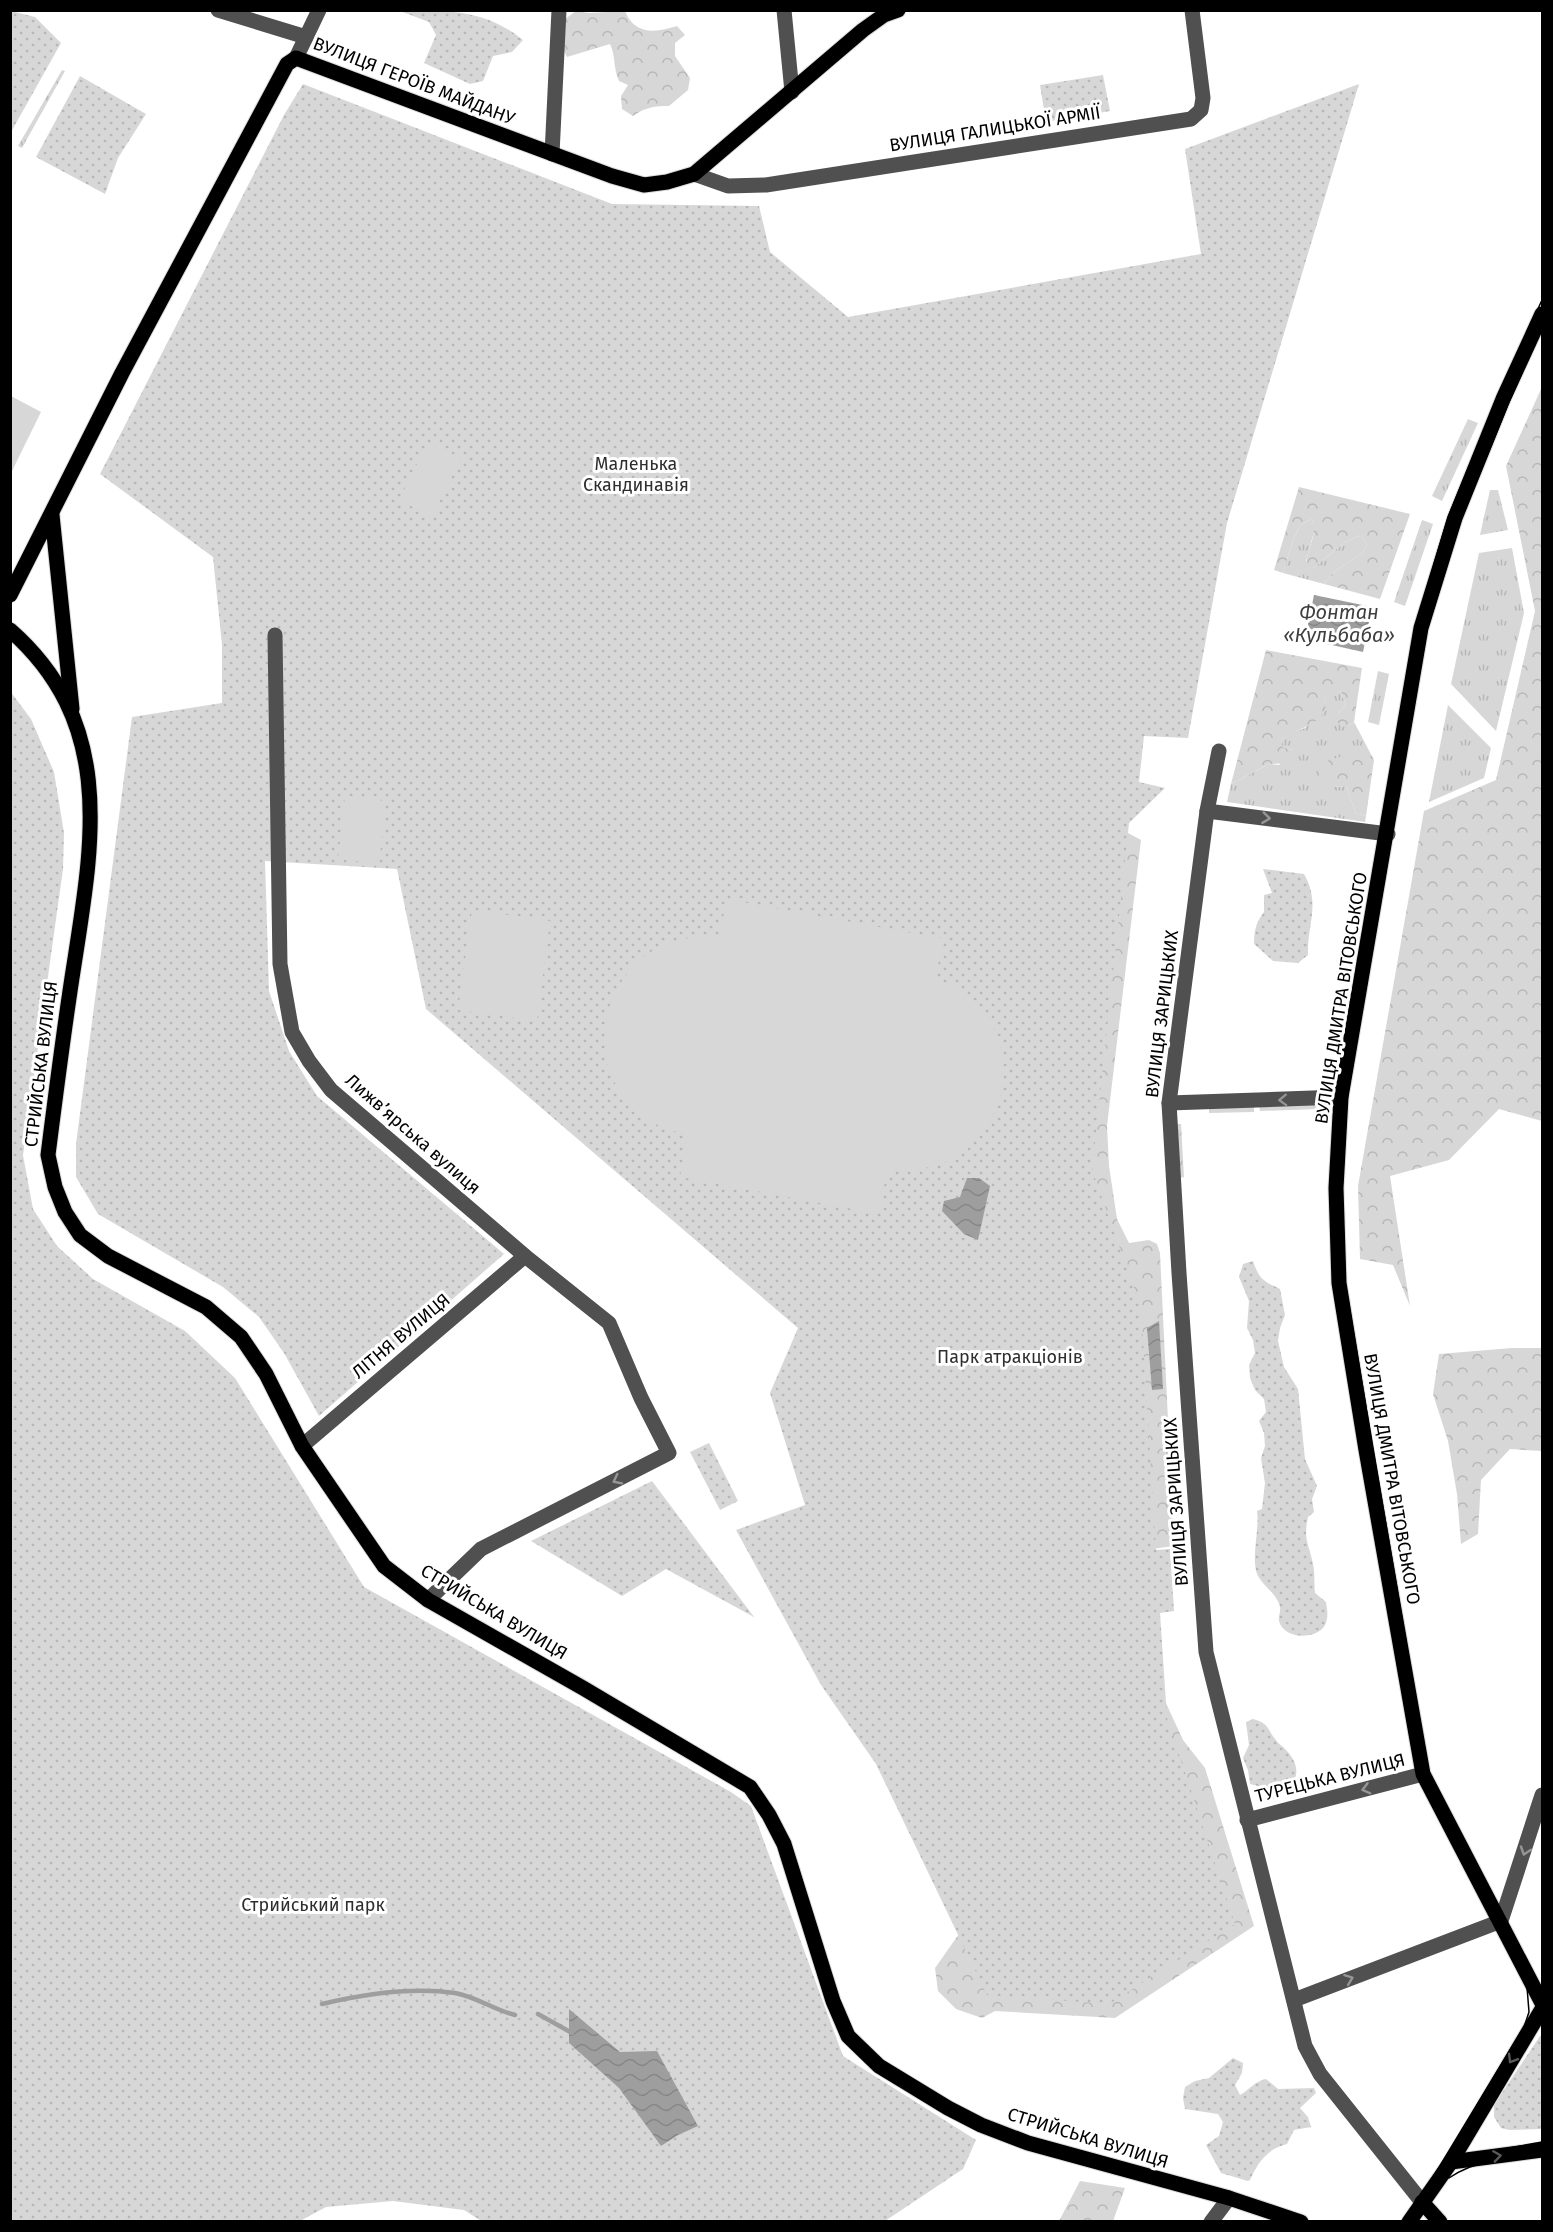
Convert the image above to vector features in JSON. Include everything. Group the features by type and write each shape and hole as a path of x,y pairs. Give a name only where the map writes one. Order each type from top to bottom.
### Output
{"main road":[{"name":"ВУЛИЦЯ ГЕРОЇВ МАЙДАНУ","path":"10,595 122,373 287,64 296,57 552,154 644,185 667,182 694,174 863,30 884,15 898,10"},
{"name":"ВУЛИЦЯ ДМИТРА ВІТОВСЬКОГО","path":"1542,314 1503,399 1455,518 1421,628 1388,834 1341,1097 1336,1188 1339,1283 1423,1774 1502,1921 1542,2003"},
{"path":"52,514 73,715"},
{"name":"СТРИЙСЬКА ВУЛИЦЯ","path":"10,630 22,640 42,665 73,715 89,772 90,852 48,1155 55,1187 65,1212 80,1235 108,1256 206,1307 241,1337 266,1374 302,1446 384,1566 428,1600 750,1787 769,1815 784,1844 833,2001 848,2036 879,2066 948,2108 981,2125 1028,2143 1229,2198 1301,2222"},
{"path":"1409,2222 1451,2162 1542,2009"},
{"path":"1451,2162 1542,2150"},
{"path":"1422,2202 1440,2222"}],"street":[{"path":"218,10 306,38"},
{"path":"296,57 319,10"},
{"path":"552,154 559,10"},
{"path":"784,10 792,92"},
{"name":"ВУЛИЦЯ ГАЛИЦЬКОЇ АРМІЇ","path":"694,174 728,186 766,185 1191,118 1201,110 1203,98 1192,10"},
{"name":"Лижвʼярська вулиця","path":"275,635 280,964 292,1032 309,1061 331,1090 525,1256 609,1323 641,1398 669,1453 481,1549 428,1600"},
{"name":"ВУЛИЦЯ ЗАРИЦЬКИХ","path":"1220,751 1208,811 1169,1102 1206,1652 1305,2046 1320,2074 1422,2202"},
{"path":"1208,811 1388,834"},
{"path":"1169,1102 1341,1097"},
{"name":"ЛІТНЯ ВУЛИЦЯ","path":"302,1446 525,1256"},
{"name":"ТУРЕЦЬКА ВУЛИЦЯ","path":"1247,1820 1423,1774"},
{"path":"1294,2000 1502,1921 1542,1795"},
{"path":"1211,2222 1229,2198"}],"green space":[{"path":"11,11 35,17 61,43 11,132"},
{"path":"400,11 450,12 480,17 509,30 523,40 512,52 493,56 483,81 470,84 424,63 436,35 429,22"},
{"path":"576,11 589,13 625,11 634,24 647,30 654,31 677,26 685,35 675,43 675,56 690,78 688,90 669,106 650,108 633,116 622,109 621,96 628,85 619,81 610,44 567,57 561,45 565,19"},
{"path":"62,70 65,71 22,148 18,146"},
{"path":"1103,75 1110,111 1046,122 1040,85"},
{"path":"80,76 146,114 118,158 105,194 36,157"},
{"path":"303,84 612,204 759,206 770,252 848,317 1201,254 1185,149 1359,84 1227,523 1188,738 1144,736 1139,782 1165,788 1129,823 1092,1170 1141,1307 1156,1550 1170,1549 1174,1611 1160,1613 1167,1718 1235,1924 1109,2004 987,1995 876,1764 821,1685 736,1530 805,1505 770,1393 798,1328 426,1009 397,869 265,861 269,991 289,1051 317,1096 504,1254 319,1416 284,1353 259,1317 223,1287 98,1214 76,1177 76,1144 132,717 222,703 222,645 213,557 100,474 284,115"},
{"path":"1542,387 1542,1121 1499,1109 1449,1160 1390,1176 1410,1306 1393,1265 1360,1259 1358,1186 1424,811 1496,780 1535,611 1506,466"},
{"path":"11,396 41,412 11,473"},
{"path":"1468,419 1478,423 1442,501 1432,496"},
{"path":"428,442 461,458 432,517 399,500"},
{"path":"1299,487 1410,514 1380,599 1324,584 1335,571 1361,554 1367,546 1361,535 1345,542 1313,568 1307,568 1314,531 1312,519 1300,525 1283,573 1274,570"},
{"path":"1490,490 1498,490 1508,530 1480,535"},
{"path":"1312,519 1315,528 1306,561 1313,568 1345,542 1361,535 1367,546 1361,554 1335,571 1324,584 1283,573 1300,525"},
{"path":"1422,520 1433,524 1405,606 1394,602"},
{"path":"1512,548 1524,613 1496,731 1451,684 1479,553"},
{"path":"1266,650 1362,668 1354,722 1341,727 1337,721 1338,714 1346,705 1341,692 1326,690 1326,707 1322,715 1282,740 1282,747 1300,755 1292,763 1269,764 1231,784"},
{"path":"1378,671 1389,674 1379,725 1368,722"},
{"path":"1325,690 1341,692 1346,705 1338,714 1348,726 1354,722 1374,760 1348,756 1335,787 1346,786 1356,813 1366,816 1365,822 1227,802 1231,784 1269,764 1279,765 1293,750 1282,747 1282,740 1290,733 1305,728 1326,703"},
{"name":"Стрийський парк","path":"10,691 31,719 54,772 64,833 63,869 23,1155 33,1209 57,1246 93,1279 185,1331 235,1378 364,1587 731,1792 751,1806 843,2056 976,2140 963,2169 885,2221 483,2222 464,2210 393,2201 326,2207 300,2221 11,2221"},
{"path":"1448,705 1491,748 1484,778 1429,802"},
{"path":"1348,755 1374,760 1366,816 1356,813 1346,786 1335,787 1323,784 1319,769 1329,760"},
{"path":"345,796 386,801 379,864 338,859"},
{"path":"1128,833 1141,840 1107,1126 1109,1166 1117,1219 1129,1243 1149,1240 1157,1244 1160,1253 1174,1546 1137,1551 1147,1662 1183,1740 1205,1768 1254,1926 1115,2018 995,2011 982,2018 956,2009 938,1991 935,1968 959,1934 1042,1611 1122,837"},
{"path":"1263,869 1304,874 1309,885 1312,895 1312,914 1308,955 1298,963 1273,961 1254,944 1256,927 1264,912 1264,895 1272,893"},
{"path":"726,899 944,939 935,979 963,992 984,1012 998,1037 1003,1064 1001,1092 992,1118 975,1142 950,1160 927,1168 887,1171 879,1214 680,1177 687,1135 649,1120 628,1102 614,1081 606,1057 605,1032 609,1008 620,985 636,964 665,944 688,938 720,938"},
{"path":"472,910 550,921 537,1021 458,1010"},
{"path":"1319,1103 1319,1109 1260,1111 1259,1105"},
{"path":"1254,1105 1254,1112 1209,1113 1209,1106"},
{"path":"1176,1124 1181,1124 1184,1177 1180,1178"},
{"path":"1253,1261 1262,1279 1280,1289 1285,1315 1278,1341 1284,1367 1298,1389 1305,1459 1317,1486 1312,1499 1314,1512 1308,1517 1306,1537 1314,1567 1315,1593 1326,1602 1327,1616 1321,1630 1301,1636 1287,1632 1282,1627 1279,1621 1278,1602 1258,1576 1255,1562 1257,1511 1262,1509 1265,1483 1261,1458 1265,1446 1264,1433 1259,1421 1266,1412 1264,1399 1255,1390 1250,1378 1249,1365 1255,1353 1253,1340 1247,1328 1249,1301 1239,1277 1243,1264"},
{"path":"1542,1348 1542,1451 1510,1449 1481,1480 1478,1534 1461,1544 1457,1494 1448,1441 1433,1394 1439,1354"},
{"path":"709,1443 738,1501 720,1510 690,1452"},
{"path":"652,1481 754,1617 666,1569 622,1596 531,1541"},
{"path":"1253,1719 1265,1725 1292,1757 1295,1764 1295,1778 1292,1783 1288,1789 1274,1799 1258,1786 1250,1784 1243,1758 1249,1745 1246,1722"},
{"path":"1542,2036 1542,2129 1509,2130 1501,2128 1494,2117 1494,2105"},
{"path":"1233,2058 1243,2063 1242,2073 1235,2085 1240,2095 1266,2079 1278,2089 1314,2088 1316,2093 1300,2108 1308,2117 1311,2127 1294,2130 1287,2144 1274,2149 1264,2157 1248,2181 1221,2173 1206,2145 1219,2136 1223,2122 1218,2114 1185,2109 1183,2098 1185,2087 1195,2081 1209,2078"},
{"path":"1080,2181 1125,2188 1113,2221 1059,2221"}],"water":[{"name":"Фонтан «Кульбаба»","path":"1314,595 1372,607 1363,652 1305,639"},
{"path":"967,1178 979,1178 990,1186 978,1240 964,1234 942,1211 944,1201 960,1197"},
{"path":"1159,1321 1163,1389 1152,1390 1147,1328"},
{"path":"569,2009 620,2052 657,2051 698,2126 661,2146 619,2088 569,2043"}],"waterway":[{"path":"322,2004 388,1992 439,1991 463,1995 515,2015"},
{"path":"538,2014 572,2033"}],"tram line":[{"path":"1542,300 1498,397 1448,517 1416,626 1336,1098 1331,1188 1334,1284 1419,1776 1542,2012"},
{"path":"1506,1920 1428,1772 1345,1283 1342,1190 1347,1098 1427,629 1461,519 1542,328"},
{"path":"1402,2222 1435,2174 1524,2027 1529,2012 1527,1987"},
{"path":"1414,2222 1449,2175 1532,2036 1539,2017 1539,2002"},
{"path":"1456,2159 1542,2142"},
{"path":"1449,2178 1482,2163 1542,2154"}],"park label":[{"name":"Маленька Скандинавія","path":"636,474"},
{"name":"Парк атракціонів","path":"1010,1357"}]}
